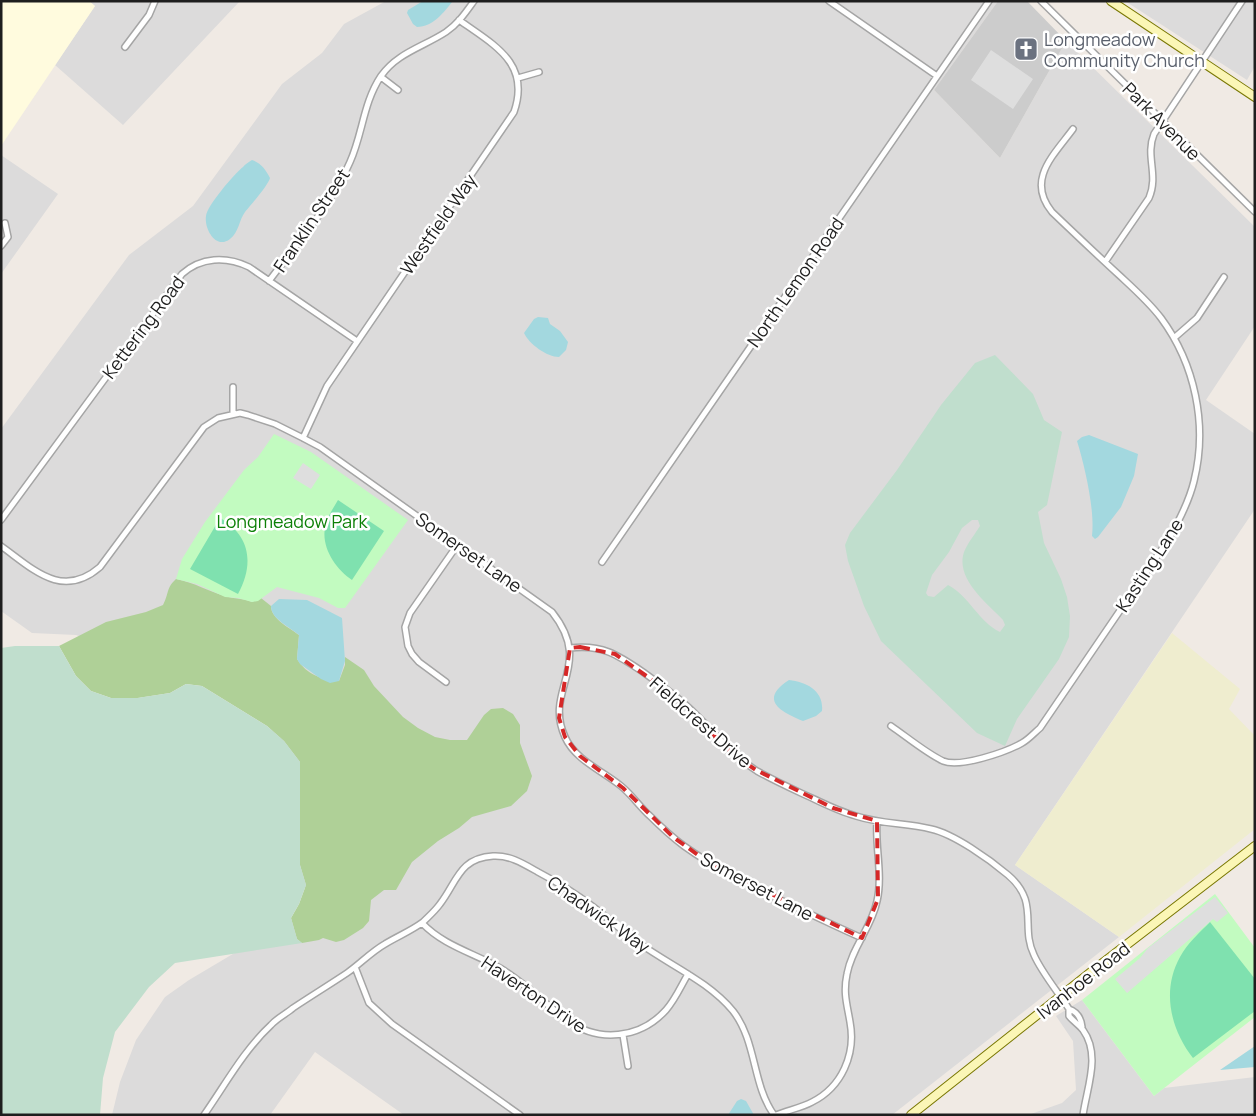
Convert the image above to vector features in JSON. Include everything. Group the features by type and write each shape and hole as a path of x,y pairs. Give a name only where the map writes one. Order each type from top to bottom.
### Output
{"main road":[{"path":"1111,1 1255,97"},
{"name":"Ivanhoe Road","path":"911,1115 1255,846"}],"street":[{"path":"125,47 148,16 155,1"},
{"name":"Franklin Street","path":"269,281 332,194 344,174 356,148 368,101 381,77 398,58 447,31 459,20 474,1"},
{"path":"829,1 937,76"},
{"name":"North Lemon Road","path":"602,562 989,1"},
{"name":"Park Avenue","path":"1040,1 1255,212"},
{"path":"1105,262 1149,198 1153,188 1154,178 1150,153 1151,140 1242,1"},
{"name":"Westfield Way","path":"302,438 327,386 514,112 518,102 518,78 508,57 459,20"},
{"path":"518,78 540,72"},
{"path":"381,77 398,90"},
{"name":"Kasting Lane","path":"891,726 944,761 953,763 964,763 1013,747 1031,736 1040,728 1168,540 1186,504 1194,481 1199,455 1200,431 1197,401 1192,380 1174,338 1162,319 1147,301 1045,204 1040,185 1044,170 1073,129"},
{"path":"1,246 8,237 5,222"},
{"name":"Kettering Road","path":"1,520 186,271 209,260 232,260 249,267 357,341"},
{"path":"1174,338 1197,318 1224,277"},
{"path":"1,546 43,576 55,581 82,580 91,575 100,567 199,432 213,420 233,414 233,387"},
{"name":"Somerset Lane","path":"233,414 248,415 275,424 320,447 552,612 564,629 570,648 568,676 560,701 559,718 569,745 580,756 623,788 650,817 673,837 712,865 862,938"},
{"path":"446,682 418,662 412,654 408,646 405,627 410,613 458,544"},
{"name":"Fieldcrest Drive","path":"570,648 591,647 615,654 672,694 689,708 734,755 756,770 834,808 858,817 932,829 946,834 983,857 1013,880 1024,896 1027,908 1029,940 1034,955 1069,1008 1082,1020 1082,1028 1088,1037 1093,1059 1083,1115"},
{"path":"775,1115 801,1107 820,1098 831,1088 846,1066 852,1038 846,1005 845,985 851,960 873,917 878,899 877,821"},
{"name":"Chadwick Way","path":"204,1115 256,1040 273,1022 355,967 377,949 422,923 440,904 462,869 472,862 483,858 504,857 520,862 565,888 639,943 703,983 722,998 740,1021 751,1048 762,1092 767,1105 775,1115"},
{"name":"Haverton Drive","path":"422,923 432,933 449,944 501,968 581,1029 598,1034 623,1035 646,1027 656,1020 674,998 688,974"},
{"path":"355,967 370,1003 392,1024 520,1115"},
{"path":"623,1035 628,1066"}],"highlighted area":[{"path":"580,647 615,654 672,694 734,755 756,770 833,808 877,821 878,899 862,938 712,865 673,837 623,788 580,756 565,737 559,718 570,648"}],"shaded area":[{"path":"1,1 89,1 95,6 1,146"},
{"path":"89,1 240,1 123,125 55,65 95,6"},
{"path":"386,1 998,1 934,90 1000,158 1066,41 1255,227 1255,326 1206,400 1255,434 1255,509 1015,865 1119,937 892,1115 404,1115 315,1052 270,1115 112,1115 120,1082 136,1040 165,997 189,980 309,909 266,700 76,635 32,633 1,611 1,429 129,255 193,206 282,84 322,53 344,24"},
{"path":"998,1 1027,1 1066,41 1000,158 934,90"},
{"path":"1125,1 1255,1 1255,66 1247,80"},
{"path":"991,50 1033,79 1013,109 971,80"},
{"path":"1,155 58,194 1,274"},
{"path":"303,463 320,475 311,489 293,478"},
{"path":"1172,633 1240,689 1229,709 1255,736 1255,829 1119,937 1015,865"},
{"path":"1215,897 1228,913 1217,922 1213,919 1127,993 1115,979 1140,958 1148,948"},
{"path":"1082,1000 1154,1096 1164,1088 1255,1077 1255,1115 1028,1115 1062,1103 1076,1090 1073,1041 1056,1016"}],"green space":[{"path":"995,355 1033,394 1044,420 1062,432 1047,505 1038,512 1044,543 1061,579 1067,597 1070,616 1069,637 1059,659 1017,719 1005,746 977,733 881,641 864,606 848,561 845,545 850,533 897,470 941,405 975,363","holes":["972,520 978,520 980,526 969,542 962,562 964,572 974,590 1003,620 1005,625 1000,632 986,622 962,596 948,585 934,597 928,596 926,593 932,575 949,552 962,528"]},
{"name":"Longmeadow Park","path":"274,434 311,452 408,520 345,608 338,608 319,598 277,587 258,601 252,602 225,597 197,584 176,579 182,559 205,522 244,470 258,457"},
{"path":"338,500 384,531 352,580 339,569 326,546 325,529 328,518"},
{"path":"220,518 238,533 244,542 247,552 246,572 238,594 190,569"},
{"path":"176,579 228,597 252,602 261,598 271,606 277,619 299,635 297,659 305,669 320,677 339,681 345,665 345,657 364,670 374,686 403,717 435,737 450,740 467,740 484,715 491,709 503,708 513,714 520,725 520,743 532,776 527,791 511,806 472,817 412,862 396,890 384,890 371,900 369,921 363,928 344,940 336,942 323,938 302,943 297,939 291,918 306,885 300,865 300,762 284,741 267,726 202,686 186,684 170,693 138,698 111,698 91,691 76,676 59,646 106,622 146,612 163,605 169,588"},
{"path":"15,646 59,646 76,676 91,691 111,698 137,698 170,693 186,684 202,686 267,726 284,741 300,762 300,865 306,885 291,918 297,939 302,943 175,963 149,987 115,1032 103,1078 100,1115 1,1115 1,648"},
{"path":"1215,894 1255,948 1255,1017 1154,1096 1082,1000"},
{"path":"1210,922 1255,979 1255,1011 1193,1058 1185,1047 1174,1023 1170,997 1171,983 1174,970 1183,952"}],"water":[{"path":"423,1 453,1 433,22 417,27 413,24 407,13 408,10"},
{"path":"252,160 265,170 270,178 269,181 245,212 233,236 225,242 220,242 209,232 206,216 216,198 228,183"},
{"path":"538,317 548,318 550,324 560,331 568,342 566,350 559,357 549,355 539,349 526,337 524,333 534,319"},
{"path":"1089,435 1138,454 1134,476 1121,507 1095,539 1092,536 1093,526 1089,489 1077,441"},
{"path":"279,599 307,600 342,618 345,661 339,681 330,683 300,664 297,659 299,635 277,619 272,611 271,606"},
{"path":"789,680 808,685 813,689 820,698 822,711 816,716 803,721 787,714 776,705 775,694"},
{"path":"1255,1046 1255,1067 1220,1070"},
{"path":"741,1099 746,1101 754,1115 728,1115 737,1101"}],"place":[{"name":"Longmeadow Community Church","path":"1026,49"}]}
